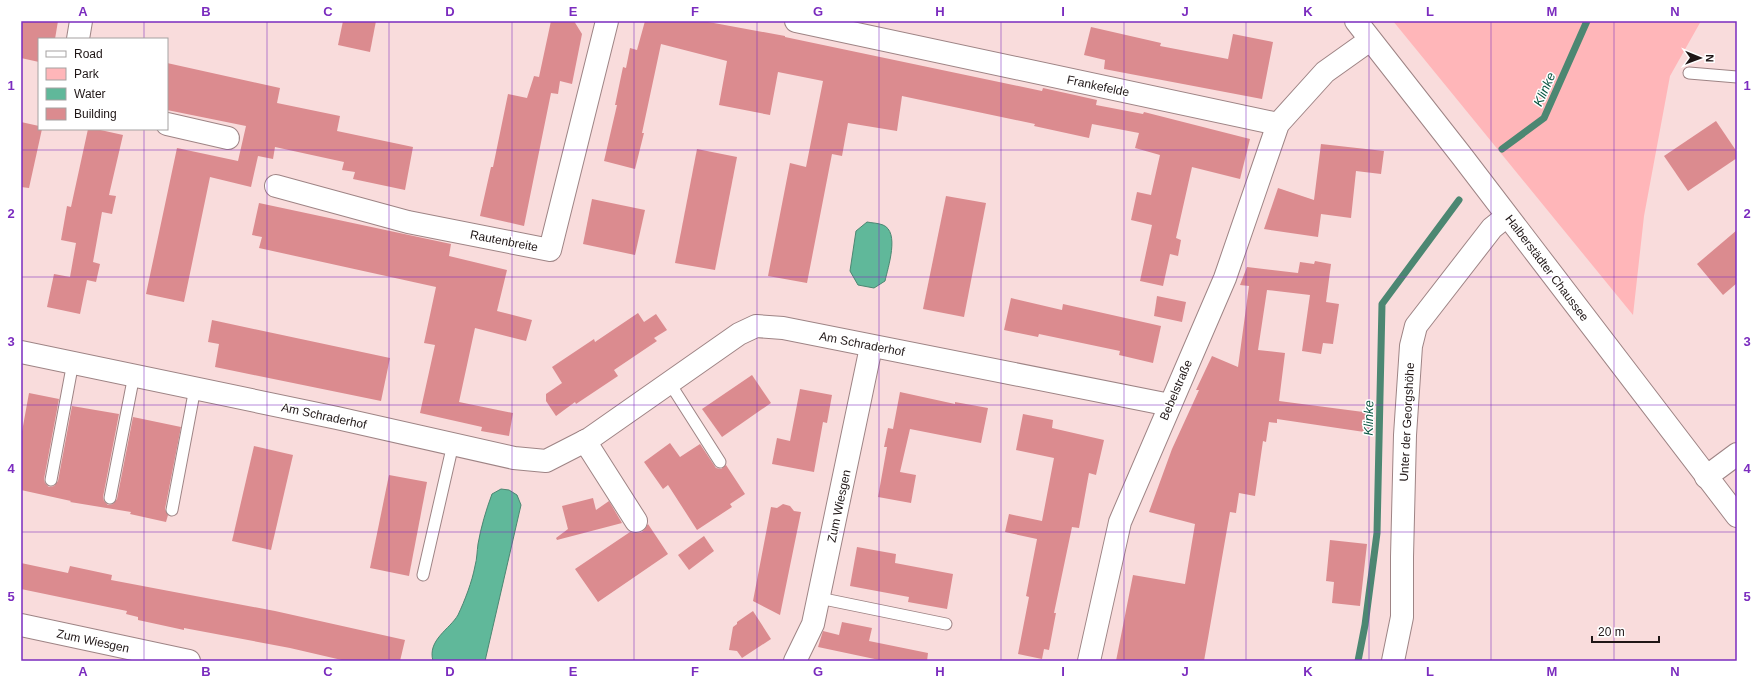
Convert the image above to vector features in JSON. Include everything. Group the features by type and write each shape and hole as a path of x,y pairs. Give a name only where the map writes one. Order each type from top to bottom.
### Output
{"street":[{"path":"78,38 81,21"},
{"name":"Rautenbreite","path":"276,186 408,222 550,250 607,21"},
{"name":"Frankefelde","path":"796,21 1278,124"},
{"name":"Halberstädter Chaussee","path":"1356,21 1470,167 1737,516"},
{"path":"1278,124 1325,72 1370,40"},
{"path":"168,124 228,138"},
{"name":"Bebelstraße","path":"1089,661 1120,522 1225,278 1278,124"},
{"name":"Unter der Georgshöhe","path":"1393,661 1402,617 1405,436 1411,346 1416,326 1492,228 1507,216"},
{"name":"Am Schraderhof","path":"21,352 195,388 514,458 546,461 585,441 739,334 756,326 783,328 871,347 1170,405"},
{"name":"Zum Wiesgen","path":"795,661 813,624 871,347"},
{"path":"585,441 636,521"},
{"path":"1706,476 1737,454"},
{"name":"Zum Wiesgen","path":"21,625 189,661"}],"lane":[{"path":"1689,73 1737,77"},
{"path":"51,480 73,362"},
{"path":"110,498 134,376"},
{"path":"669,382 720,462"},
{"path":"172,510 195,388"},
{"path":"423,576 453,444"},
{"path":"819,598 946,624"}],"green space":[{"path":"1393,21 1701,21 1670,76 1644,216 1633,315"}],"water":[{"path":"867,222 881,224 888,229 892,242 892,250 885,281 874,288 858,285 850,271 856,231"},
{"path":"501,489 509,490 517,495 521,505 485,661 433,661 433,647 436,641 458,615 466,597 474,572 479,538 488,506 492,494"}],"building":[{"path":"21,21 58,21 55,38 38,38 38,62 21,58"},
{"path":"343,21 376,21 370,52 338,45"},
{"path":"551,21 574,21 582,34 572,84 560,81 558,94 551,93 524,226 480,216 491,167 493,167 508,94 527,98 534,76 539,77"},
{"path":"645,21 703,21 785,36 1042,91 1043,88 1097,100 1096,105 1143,114 1144,112 1250,139 1240,179 1192,167 1176,238 1181,240 1178,256 1170,254 1163,286 1140,281 1152,225 1131,220 1137,192 1151,195 1160,155 1135,148 1139,133 1092,124 1089,138 1034,126 1035,124 902,96 897,131 848,123 842,156 832,154 807,283 768,276 790,163 806,167 823,81 778,72 770,115 719,105 727,61 661,44 642,133 644,133 635,169 604,161 617,105 615,105 623,67 626,68 630,48 637,50"},
{"path":"1091,27 1161,43 1160,46 1228,59 1233,34 1273,42 1262,99 1104,69 1105,60 1084,55"},
{"path":"168,63 280,88 277,103 340,116 337,131 413,147 405,190 353,179 355,172 342,170 344,162 275,147 273,159 258,156 251,187 210,177 184,302 146,294 177,148 238,161 246,126 168,110"},
{"path":"1716,121 1737,152 1737,158 1688,191 1664,156"},
{"path":"21,122 38,126 38,130 42,130 29,188 21,187"},
{"path":"88,130 100,130 123,135 109,195 116,196 112,214 102,212 93,262 100,264 96,282 87,280 80,314 47,307 54,274 70,277 76,243 61,240 67,206 71,207"},
{"path":"1321,144 1384,151 1381,174 1356,171 1351,218 1321,214 1318,237 1264,229 1278,188 1314,200"},
{"path":"697,149 737,157 715,270 675,263"},
{"path":"946,196 986,203 964,317 923,309"},
{"path":"592,199 645,210 635,255 583,244"},
{"path":"259,203 451,244 449,256 507,270 497,311 532,320 526,341 475,328 459,402 513,413 509,436 481,431 482,427 420,413 435,345 424,343 436,287 259,248 262,237 252,235"},
{"path":"1737,230 1737,283 1723,295 1697,264"},
{"path":"1315,261 1331,264 1326,302 1339,304 1333,344 1323,343 1321,354 1302,351 1310,295 1267,290 1258,350 1285,353 1279,401 1371,413 1371,433 1277,419 1277,423 1269,422 1266,442 1263,441 1255,496 1239,493 1236,513 1230,512 1204,661 1116,661 1133,575 1185,584 1195,524 1149,512 1172,449 1199,390 1196,390 1212,356 1238,367 1249,286 1240,285 1247,267 1298,273 1300,262 1314,264"},
{"path":"1157,296 1186,302 1182,322 1154,316"},
{"path":"1011,298 1062,310 1063,304 1161,326 1153,363 1119,355 1120,351 1039,334 1038,337 1004,330"},
{"path":"638,313 644,322 656,314 667,330 654,338 657,341 614,370 618,376 576,404 575,402 556,416 546,401 546,394 562,383 552,367 594,339 595,342"},
{"path":"212,320 390,358 381,401 215,367 219,344 208,342"},
{"path":"752,375 771,403 722,437 702,409"},
{"path":"800,389 832,395 827,423 823,422 814,472 772,464 777,438 790,441"},
{"path":"900,392 955,404 955,402 988,408 981,443 910,429 900,472 916,475 911,503 878,497 887,447 884,447 888,428 893,429"},
{"path":"29,393 59,399 44,479 45,483 49,487 54,486 58,481 72,406 119,414 103,497 104,501 108,505 113,504 117,499 133,417 181,427 165,509 168,515 166,522 130,514 131,512 70,502 71,501 21,490 21,437"},
{"path":"1023,414 1053,420 1052,428 1104,440 1096,475 1089,473 1079,528 1072,527 1054,613 1056,613 1049,650 1044,649 1042,659 1018,654 1029,597 1026,596 1037,539 1005,532 1009,514 1042,521 1054,458 1016,450"},
{"path":"670,443 680,457 700,444 716,468 721,469 726,465 745,494 730,504 732,507 697,530 668,485 663,489 644,462"},
{"path":"254,446 293,455 271,550 232,541"},
{"path":"389,475 427,482 409,576 370,568"},
{"path":"593,498 596,510 609,501 622,523 557,540 556,538 568,529 562,506"},
{"path":"783,504 790,506 794,511 801,512 780,615 753,601 771,507 777,508"},
{"path":"648,524 668,554 598,602 575,569 630,532 642,532"},
{"path":"704,536 714,551 689,570 678,555"},
{"path":"1330,540 1367,544 1360,606 1332,603 1334,582 1326,581"},
{"path":"857,547 896,554 895,563 953,574 947,609 908,602 909,597 850,586"},
{"path":"21,563 68,573 70,566 112,575 111,580 275,611 405,640 400,661 346,661 290,648 184,628 184,630 138,620 138,617 126,614 127,611 21,589"},
{"path":"753,611 771,639 742,658 737,651 729,650 733,627 737,624 737,622"},
{"path":"842,622 872,628 869,641 928,653 927,661 884,661 818,647 823,631 839,635"}],"waterway":[{"name":"Klinke","path":"1502,149 1544,118 1587,21"},
{"name":"Klinke","path":"1358,661 1365,625 1377,533 1382,304 1459,200"}]}
